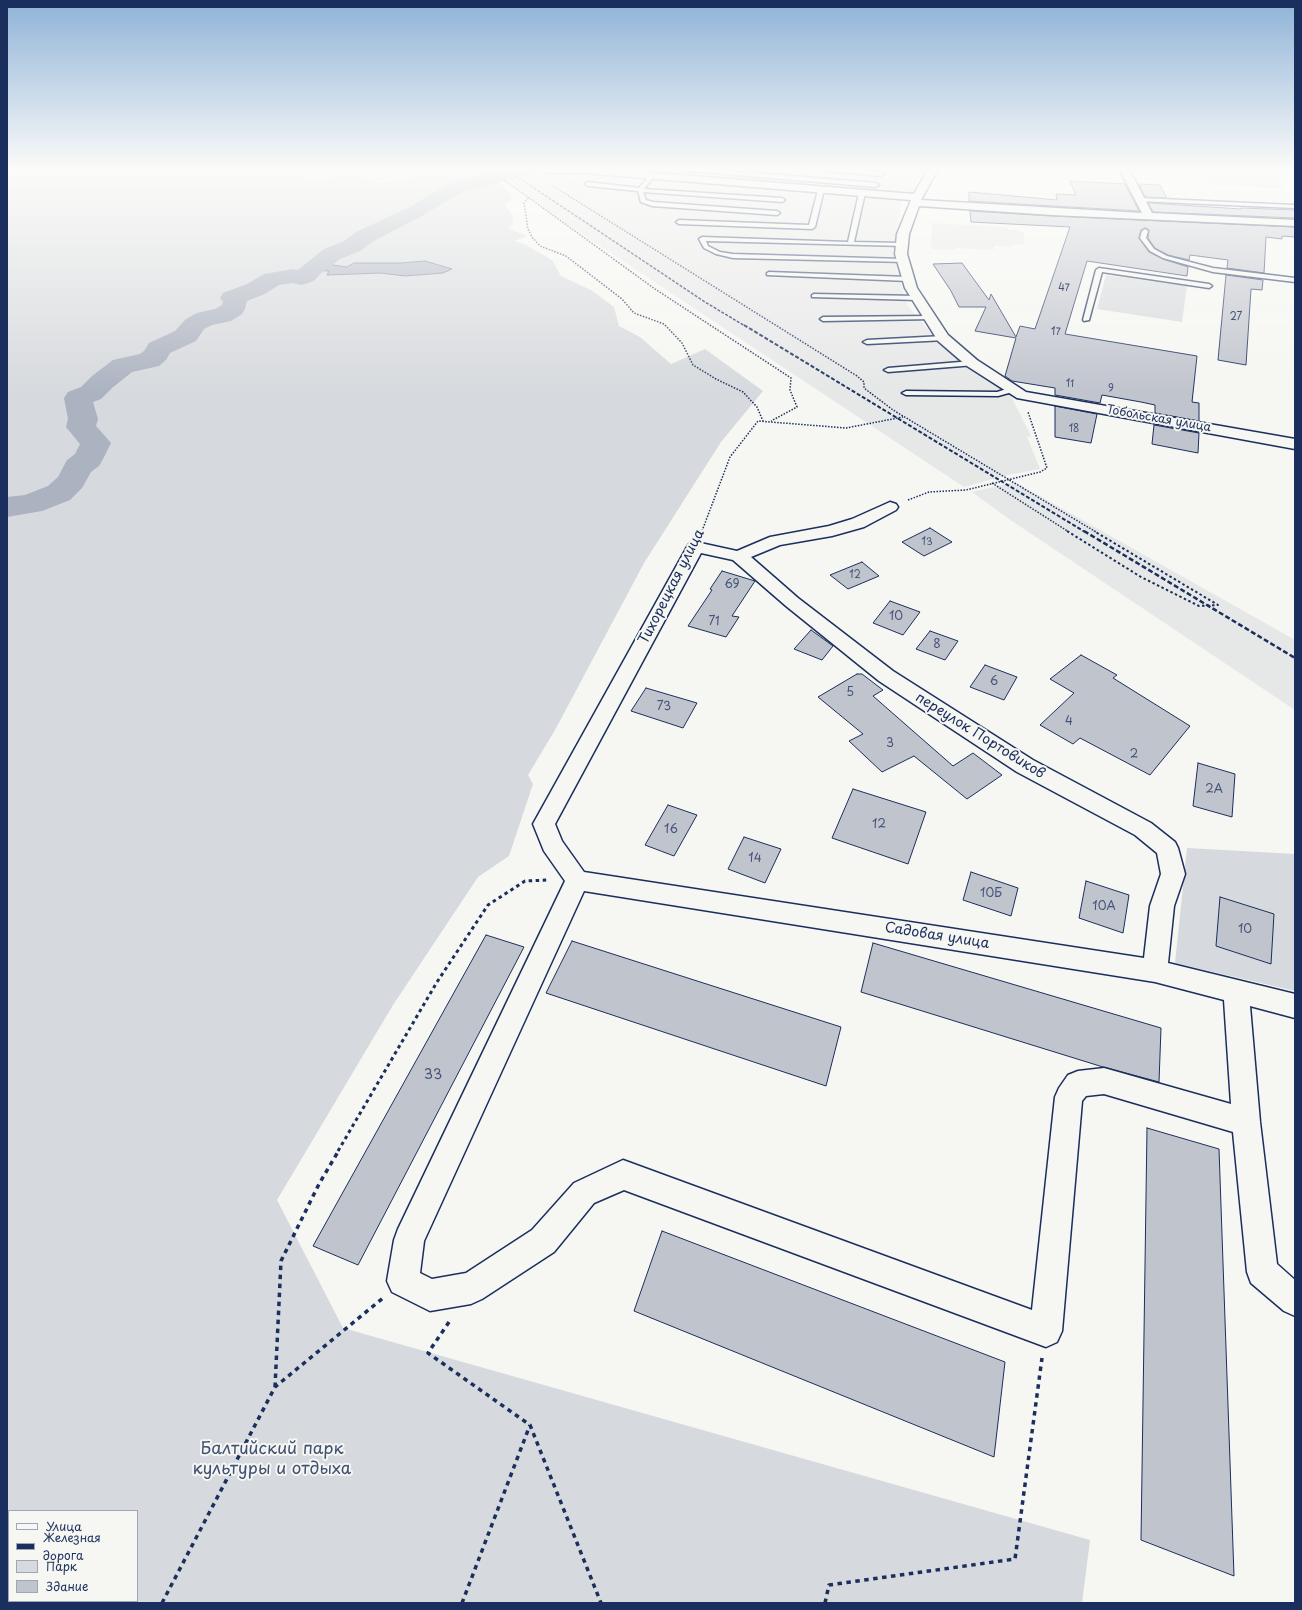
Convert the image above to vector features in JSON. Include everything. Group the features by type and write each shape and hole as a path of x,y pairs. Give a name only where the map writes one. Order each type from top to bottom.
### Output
{"street":[{"path":"902,245 901,254 911,288 943,338 972,363 1017,392"},
{"name":"Тобольская улица","path":"1017,392 1295,444"},
{"path":"740,556 776,541 832,531 858,523 890,507"},
{"name":"переулок Портовиков","path":"696,547 740,556 792,602 886,676 1025,766 1143,829 1168,848 1173,874 1162,906 1155,971"},
{"name":"Тихорецкая улица","path":"577,880 552,845 544,824 696,547"},
{"path":"577,880 408,1240 403,1281 430,1295 470,1288 543,1241 584,1193 623,1175 1046,1331 1069,1097 1078,1084 1104,1081 1246,1122"},
{"name":"Садовая улица","path":"577,880 1155,971 1295,1006"},
{"path":"1236,992 1246,1122 1262,1272 1295,1300"}],"lane":[{"path":"705,244 706,247 718,253 733,256 903,261"},
{"path":"857,244 902,245"},
{"path":"1148,244 1152,250 1165,257 1213,270 1295,280"},
{"path":"1086,320 1100,270 1209,286"},
{"path":"770,274 908,280"},
{"path":"814,296 917,298"},
{"path":"823,319 930,318"},
{"path":"867,342 943,338"},
{"path":"888,370 972,363"},
{"path":"906,393 998,394 1017,392"}],"path":[{"path":"538,244 566,256 622,299 634,313 664,324 682,343 693,365 716,379 743,392 757,407 763,421 846,428 904,417"},
{"path":"592,244 655,289 791,378 790,390 797,407 771,422"},
{"path":"646,244 857,376 864,382 864,388 904,417 1218,605 1199,606 1141,577 992,483"},
{"path":"890,507 929,492 966,490 1040,472 1047,468 1017,392"},
{"name":"Тихорецкая улица","path":"696,547 730,457 758,421 763,421"},
{"path":"275,1387 280,1262 320,1184 437,982 488,905 525,881 577,880"},
{"path":"162,1603 275,1387 403,1281"},
{"path":"470,1288 428,1353 530,1425 600,1603"},
{"path":"825,1603 829,1585 1015,1559 1046,1331"},
{"path":"462,1603 530,1425"}],"shaded area":[{"path":"597,244 894,244 893,253 907,305 940,343 1010,394 1031,436 1027,437 1040,469 1008,475 964,487"},
{"path":"931,244 1023,244 1011,245 1011,247 994,246 993,250 955,248 955,250 931,249"},
{"path":"425,261 452,269 443,273 405,276 380,273 327,275 329,271 311,270 307,267 312,262 347,267 354,263 401,263"},
{"path":"1015,482 1295,640 1295,710 1009,519 972,492"}],"green space":[{"name":"Балтийский парк культуры и отдыха","path":"7,244 524,244 552,260 561,276 591,290 614,307 619,326 640,337 671,364 705,349 763,391 721,442 644,563 555,730 528,775 533,784 509,856 478,877 393,1005 277,1200 343,1328 1090,1540 1082,1603 7,1603","holes":["425,261 451,269 443,273 405,276 380,273 327,275 329,271 311,270 322,263 347,267 354,263 401,263"]},
{"path":"1106,275 1187,286 1182,322 1097,309"},
{"path":"1187,848 1295,854 1295,991 1175,963"}],"building":[{"path":"1064,244 1143,244 1149,252 1163,259 1188,267 1187,276 1087,261 1065,334 1197,356 1192,402 1199,403 1199,421 1155,413 1155,405 1141,402 1102,395 1100,403 1055,395 1055,388 1012,381 1005,376 1016,338 975,331 986,307 959,307 951,291 933,264 962,263 989,300 991,294 1016,337 1020,326 1035,329"},
{"path":"1152,244 1266,244 1264,273 1227,268 1228,260 1190,255 1189,260 1168,255 1155,248"},
{"path":"1226,275 1263,280 1262,290 1251,289 1246,365 1218,360"},
{"path":"1055,406 1097,414 1091,443 1055,437"},
{"path":"1154,425 1199,433 1198,453 1152,444"},
{"path":"930,528 952,542 924,556 902,542"},
{"path":"862,562 879,576 848,589 830,575"},
{"path":"722,571 755,581 732,616 739,617 726,637 688,626 712,590 710,589"},
{"path":"890,601 920,612 903,635 873,623"},
{"path":"811,630 833,646 822,660 794,649"},
{"path":"930,631 958,641 945,660 916,649"},
{"path":"1081,655 1117,675 1113,678 1190,726 1150,775 1080,738 1073,744 1040,725 1074,693 1050,679"},
{"path":"985,665 1017,677 1004,700 970,687"},
{"path":"857,674 862,674 883,690 873,696 953,766 973,753 1002,775 967,799 914,756 882,772 849,741 863,734 818,697"},
{"path":"646,688 697,703 683,728 631,711"},
{"path":"1198,763 1235,774 1232,817 1193,806"},
{"path":"853,789 926,812 908,864 832,838"},
{"path":"668,805 697,815 674,856 645,845"},
{"path":"744,837 781,849 765,883 728,869"},
{"path":"971,872 1018,888 1011,916 963,900"},
{"path":"1086,881 1129,895 1123,933 1079,918"},
{"path":"1220,897 1274,914 1271,964 1216,946"},
{"path":"486,935 524,947 358,1265 313,1246"},
{"path":"572,941 841,1027 826,1086 546,993"},
{"path":"873,943 1161,1028 1159,1082 1103,1067 861,992"},
{"path":"1147,1128 1219,1149 1234,1576 1141,1540"},
{"path":"662,1231 1005,1362 994,1457 634,1311"}],"waterway":[{"path":"7,507 31,504 59,493 71,481 78,467 88,459 96,443 81,427 83,419 78,398 91,393 102,382 123,366 149,360 157,354 158,349 187,335 188,331 195,324 206,318 222,316 233,309 235,302 232,298 256,289 272,279 293,276 301,278 307,275 311,270 332,254 354,244"}],"railway":[{"path":"618,244 705,302 745,326"},
{"path":"744,325 1085,532"},
{"path":"1084,531 1295,658"}]}
